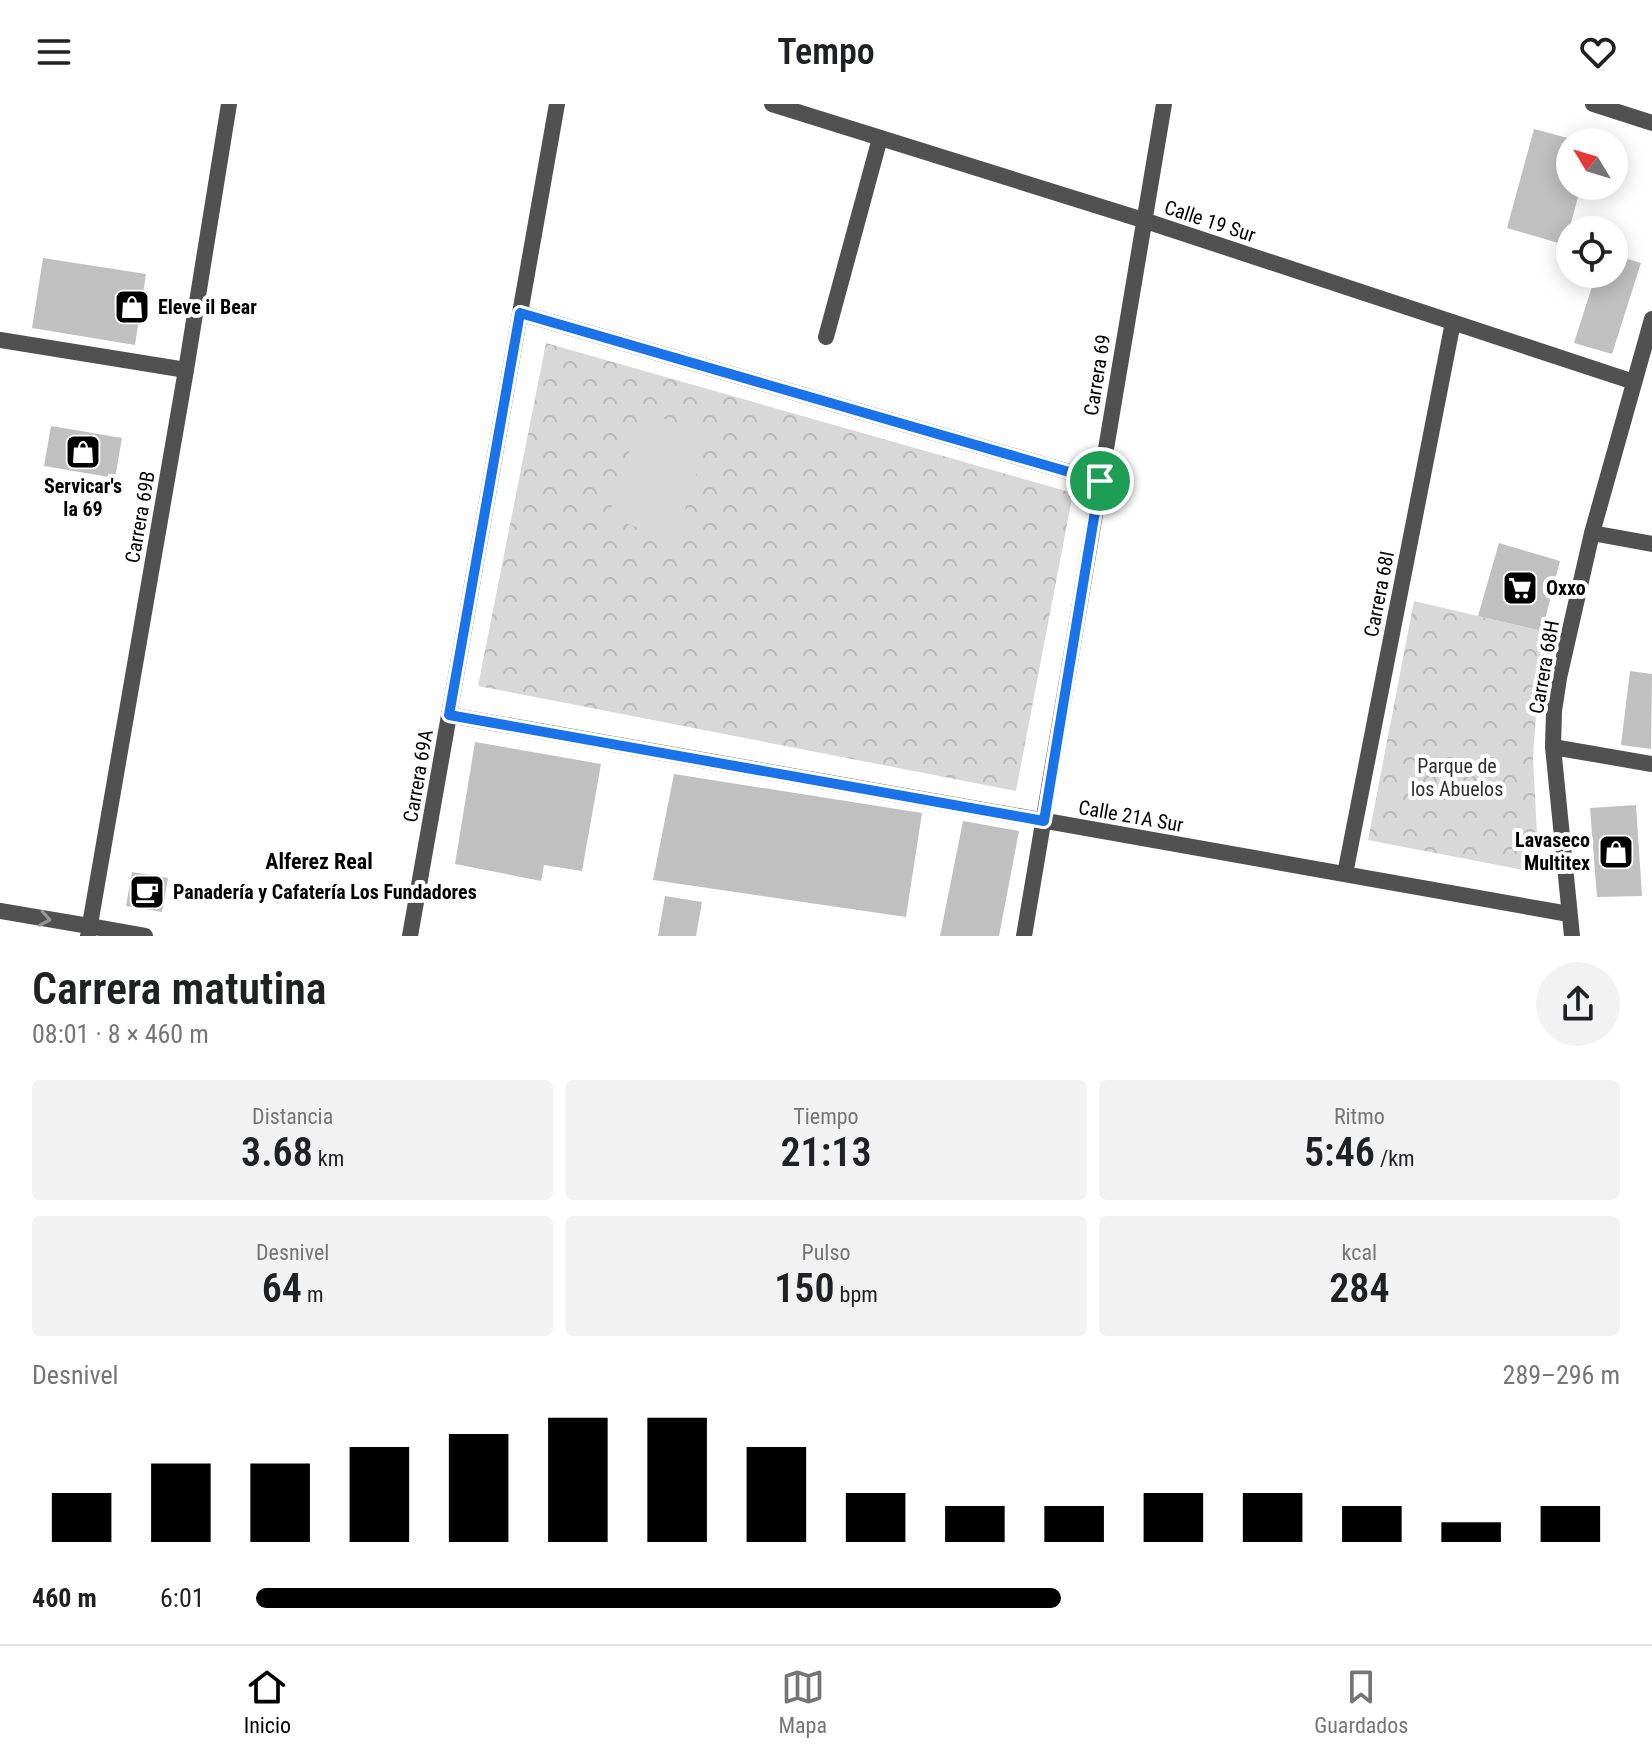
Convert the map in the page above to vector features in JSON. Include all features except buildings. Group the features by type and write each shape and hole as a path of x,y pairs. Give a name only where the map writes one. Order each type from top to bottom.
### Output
{"street":[{"name":"Carrera 69B","path":"88,931 229,104"},
{"name":"Carrera 69A","path":"410,936 557,104"},
{"name":"Calle 19 Sur","path":"772,104 1143,220 1634,382"},
{"name":"Carrera 69","path":"1024,936 1164,104"},
{"path":"1593,104 1652,123"},
{"path":"826,337 880,138"},
{"path":"520,313 1100,481"},
{"name":"Carrera 68H","path":"1572,936 1553,747 1559,678 1592,533 1652,319"},
{"name":"Carrera 68I","path":"1345,874 1453,322"},
{"path":"0,340 186,370"},
{"path":"1592,533 1652,544"},
{"name":"Calle 21A Sur","path":"449,715 1569,914"},
{"path":"1553,747 1652,764"},
{"path":"0,911 88,931 145,936"}],"green space":[{"path":"546,343 1073,493 1016,791 478,686"},
{"path":"642,412 709,433 676,539 608,518"},
{"name":"Parque de los Abuelos","path":"1414,601 1542,631 1533,757 1539,873 1368,840"}],"place":[{"name":"Eleve il Bear","path":"132,307"},
{"name":"Servicar's la 69","path":"83,452"},
{"name":"Oxxo","path":"1520,588"},
{"name":"Lavaseco Multitex","path":"1616,852"},
{"name":"Panadería y Cafatería Los Fundadores","path":"147,892"}],"district":[{"name":"Alferez Real","path":"319,861"}],"route":[{"path":"520,313 1100,481 1044,821 449,715 520,313"}]}
